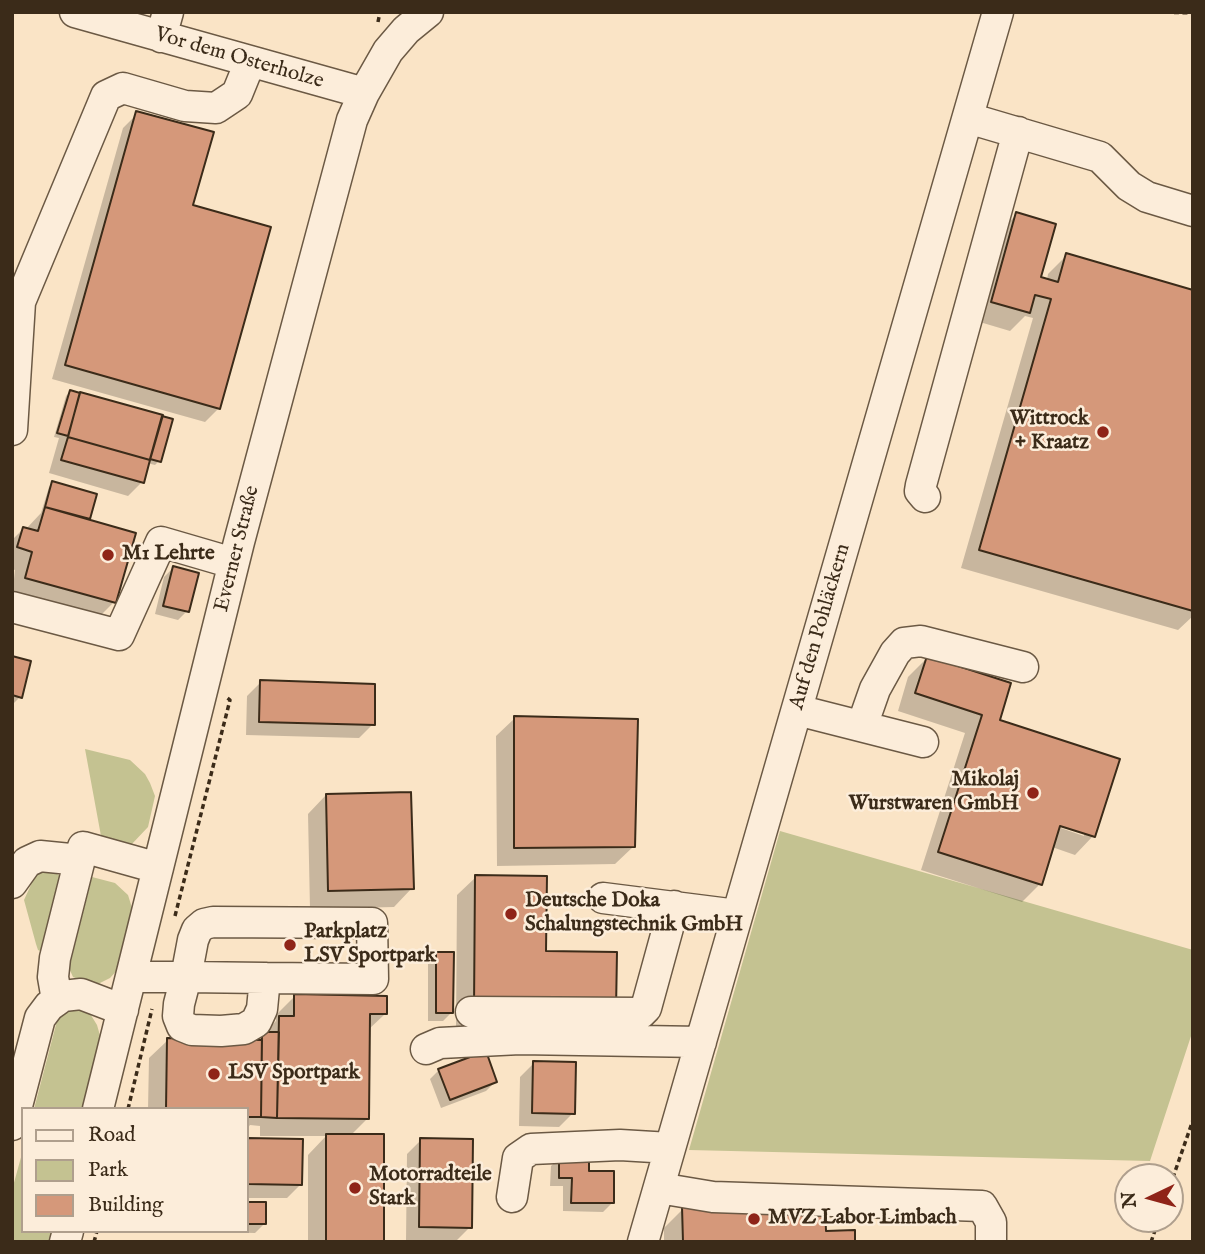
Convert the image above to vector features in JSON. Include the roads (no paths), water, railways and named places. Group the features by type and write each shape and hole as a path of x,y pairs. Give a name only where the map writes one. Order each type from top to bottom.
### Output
{"street":[{"name":"Vor dem Osterholze","path":"75,12 165,24 250,62 364,93"},
{"name":"Everner Straße","path":"99,1107 123,1010 159,977 158,868 233,563 347,139 364,93 388,51 406,30 428,12"},
{"name":"Auf den Pohläckern","path":"643,1242 998,12"},
{"path":"12,430 20,302 106,96 123,89 185,106 216,108 237,94 250,62"},
{"path":"968,117 1100,157 1129,186 1147,197 1193,211"},
{"path":"925,497 920,491 921,485 1018,132"},
{"path":"12,607 119,635 161,542 233,563"},
{"path":"862,726 876,689 895,653 904,643 921,641 1023,667"},
{"path":"797,710 923,742"},
{"path":"57,1000 53,977 55,958 83,847 158,868"},
{"path":"12,883 27,862 40,856 79,860"},
{"path":"603,898 737,915"},
{"path":"471,1013 641,1013 646,1008 674,906"},
{"path":"372,923 373,979 159,977 204,924 372,923"},
{"path":"159,977 179,1004 178,1016 182,1026 192,1030 221,1031 244,1029 256,1022 262,1009 265,978"},
{"path":"12,1125 40,1018 57,1000 63,996 81,994 123,1010"},
{"path":"426,1049 440,1043 520,1039 701,1042"},
{"path":"512,1197 518,1158 531,1149 620,1145 670,1148"},
{"path":"659,1188 713,1197 982,1206 990,1222 991,1242"}],"place":[{"name":"Wittrock + Kraatz","path":"1103,432"},
{"name":"M1 Lehrte","path":"108,555"},
{"name":"Mikolaj Wurstwaren GmbH","path":"1033,793"},
{"name":"Deutsche Doka Schalungstechnik GmbH","path":"511,914"},
{"name":"Parkplatz LSV Sportpark","path":"290,945"},
{"name":"LSV Sportpark","path":"214,1074"},
{"name":"Motorradteile Stark","path":"355,1188"},
{"name":"MVZ Labor Limbach","path":"754,1219"}]}
